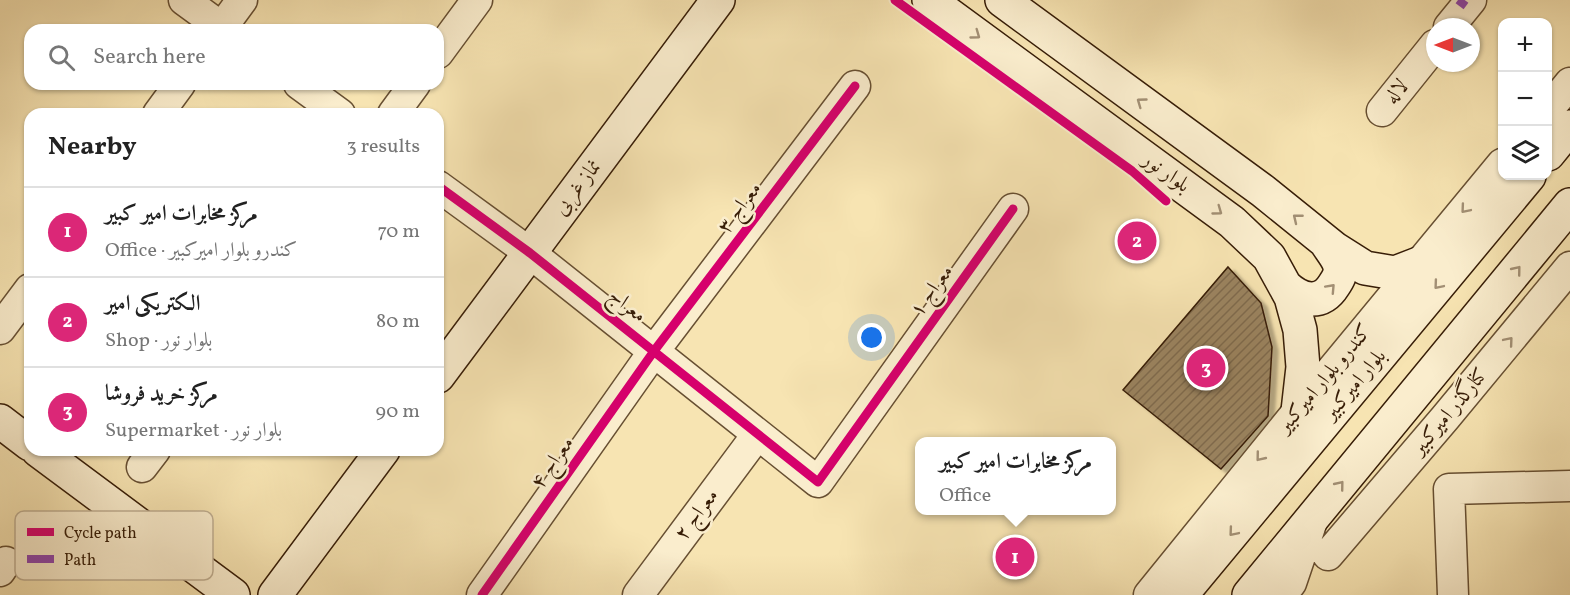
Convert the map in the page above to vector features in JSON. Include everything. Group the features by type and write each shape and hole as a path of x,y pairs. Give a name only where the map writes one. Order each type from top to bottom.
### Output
{"street":[{"path":"184,0 215,24"},
{"path":"225,24 242,0"},
{"path":"444,45 477,0"},
{"name":"نماز غربی","path":"444,368 717,0"},
{"name":"بلوار نور","path":"929,0 1232,222 1269,257 1291,297 1300,330 1303,367 1298,411"},
{"name":"بلوار نور","path":"1002,0 1263,191 1326,242 1365,268 1395,273 1421,263"},
{"path":"1456,18 1471,0"},
{"name":"لاله","path":"1382,111 1426,56"},
{"path":"1552,105 1570,83"},
{"name":"معراج ۳","path":"654,351 855,86"},
{"path":"162,108 176,90"},
{"path":"307,90 332,108"},
{"path":"397,108 411,90"},
{"path":"1552,149 1570,127"},
{"name":"کندرو بلوار امیرکبیر","path":"1149,595 1498,170"},
{"name":"بلوار امیرکبیر","path":"1180,595 1526,180"},
{"name":"معراج","path":"444,190 530,253 818,482"},
{"path":"1249,595 1570,204"},
{"name":"معراج ۱","path":"818,482 1013,209"},
{"path":"1285,286 1295,295 1308,299 1321,297 1331,291 1339,278 1340,265 1326,242"},
{"name":"کنارگذر امیرکبیر","path":"1328,555 1570,267"},
{"path":"0,329 24,297"},
{"name":"معراج ۴","path":"482,595 654,351"},
{"path":"0,421 24,439"},
{"name":"معراج ۲","path":"638,595 757,435"},
{"path":"46,456 120,511"},
{"path":"274,595 378,456"},
{"path":"1454,595 1449,489 1570,486"},
{"path":"1281,595 1291,583 1313,519"},
{"path":"213,580 233,595"}],"building":[{"path":"1228,267 1261,303 1272,347 1268,416 1221,469 1123,390"}],"marked path":[{"path":"1458,0 1466,6"}],"cycle path":[{"path":"895,0 1132,171 1166,201"},
{"path":"482,595 654,351 855,86"},
{"path":"444,190 530,253 818,482 1013,209"}],"place":[{"name":"الکتریکی امیر","path":"1137,241"},
{"name":"مرکز خرید فروشا","path":"1206,368"},
{"name":"مرکز مخابرات امیر کبیر","path":"1015,557"}]}
